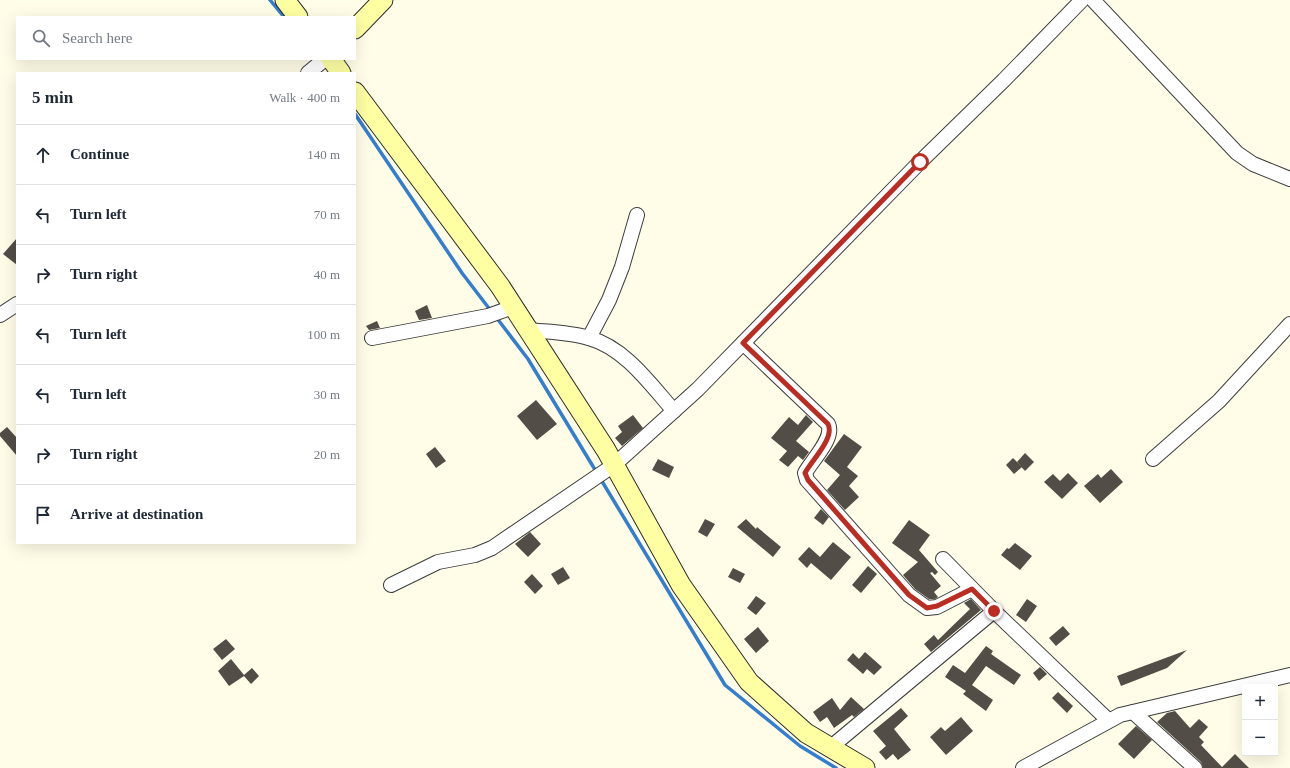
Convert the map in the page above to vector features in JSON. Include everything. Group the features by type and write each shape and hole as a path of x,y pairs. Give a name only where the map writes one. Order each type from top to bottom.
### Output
{"street":[{"path":"285,0 297,16"},
{"path":"356,28 383,0"},
{"path":"391,585 438,562 475,555 492,548 606,470 698,389 920,162 1004,80 1082,0"},
{"path":"1093,0 1237,153 1252,164 1290,179"},
{"path":"309,72 324,60"},
{"path":"332,60 340,72"},
{"path":"356,93 495,280 511,309 528,330 606,470 681,585 749,682 806,733 865,768"},
{"path":"589,338 609,300 622,267 637,214"},
{"path":"372,338 488,316 511,309"},
{"path":"1153,459 1218,401 1290,324"},
{"path":"528,330 589,338 607,346 634,367 674,411"},
{"path":"743,343 828,424 831,430 830,436 809,465 805,473 808,480 909,595 927,608 937,606 972,589"},
{"path":"943,559 994,611 1108,720"},
{"path":"831,747 994,611"},
{"path":"1023,768 1039,764 1108,720 1133,712 1290,675"},
{"path":"1133,712 1195,768"}],"building":[{"path":"16,239 16,264 3,254"},
{"path":"427,305 432,318 419,320 415,311"},
{"path":"377,321 380,328 369,330 366,326"},
{"path":"536,400 557,424 537,440 517,416"},
{"path":"633,415 643,428 622,446 615,438 622,432 618,426"},
{"path":"806,415 813,422 796,441 809,452 803,460 798,456 788,467 779,460 787,451 771,438 789,417 798,425"},
{"path":"7,427 16,437 16,455 0,436 0,433"},
{"path":"844,434 862,447 847,467 858,476 849,486 859,497 845,510 827,490 840,475 824,461"},
{"path":"435,447 446,461 436,468 426,454"},
{"path":"1025,453 1034,462 1025,471 1017,462"},
{"path":"1013,458 1022,467 1014,474 1006,465"},
{"path":"658,459 674,467 669,478 652,470"},
{"path":"1111,469 1123,482 1100,503 1084,486 1098,474 1101,478"},
{"path":"1068,473 1078,483 1062,499 1044,482 1053,474 1060,481"},
{"path":"821,509 829,517 823,525 814,518"},
{"path":"705,519 715,524 707,537 698,532"},
{"path":"746,519 756,529 757,527 781,547 773,557 737,527"},
{"path":"909,520 930,535 919,550 938,572 935,575 932,572 930,573 941,586 934,592 938,597 935,599 929,599 915,589 903,575 918,562 892,543"},
{"path":"530,532 541,544 528,557 515,544"},
{"path":"833,542 851,557 831,580 811,563 807,568 798,559 809,547 820,557"},
{"path":"1015,543 1032,556 1020,570 1001,555 1007,548 1009,549"},
{"path":"868,566 877,574 861,593 852,585"},
{"path":"563,567 570,578 558,585 551,574"},
{"path":"733,568 745,574 740,583 728,577"},
{"path":"532,574 543,586 535,594 524,582"},
{"path":"756,596 766,603 756,615 747,608"},
{"path":"971,599 981,610 931,652 924,644 934,635 938,640 970,609 964,603"},
{"path":"1027,599 1037,606 1026,622 1016,615"},
{"path":"1063,626 1070,634 1056,646 1049,638"},
{"path":"758,627 769,641 756,653 744,639"},
{"path":"226,639 235,649 222,660 213,649"},
{"path":"986,646 993,651 991,654 1021,675 1014,685 986,666 972,685 993,700 986,711 963,694 966,691 945,677 953,665 965,673"},
{"path":"1187,650 1167,668 1121,686 1117,676"},
{"path":"865,652 882,667 874,675 867,669 863,674 847,660 853,653 859,659"},
{"path":"231,659 244,675 252,668 259,676 251,684 244,676 229,686 218,671"},
{"path":"1040,667 1047,674 1039,681 1033,673"},
{"path":"1058,692 1073,706 1067,713 1052,698"},
{"path":"851,697 864,709 854,717 852,715 834,728 827,717 820,722 813,712 832,698 840,710"},
{"path":"901,708 908,716 894,729 911,750 898,760 893,754 886,760 879,752 886,746 873,731"},
{"path":"1175,711 1190,728 1199,719 1208,727 1199,737 1204,742 1201,745 1222,767 1235,754 1249,768 1203,768 1201,762 1157,722 1167,713"},
{"path":"961,717 973,731 946,755 930,737 941,727 945,731"},
{"path":"1136,726 1152,740 1134,759 1118,744"}],"waterway":[{"path":"270,0 283,16"},
{"path":"356,115 462,273 491,311"},
{"path":"496,317 528,359 597,473"},
{"path":"600,478 725,685 800,746 836,768"}],"route":[{"path":"920,162 743,343 828,424 831,430 830,436 809,465 805,473 808,480 909,595 918,603 927,608 937,606 972,589 994,611"}]}
